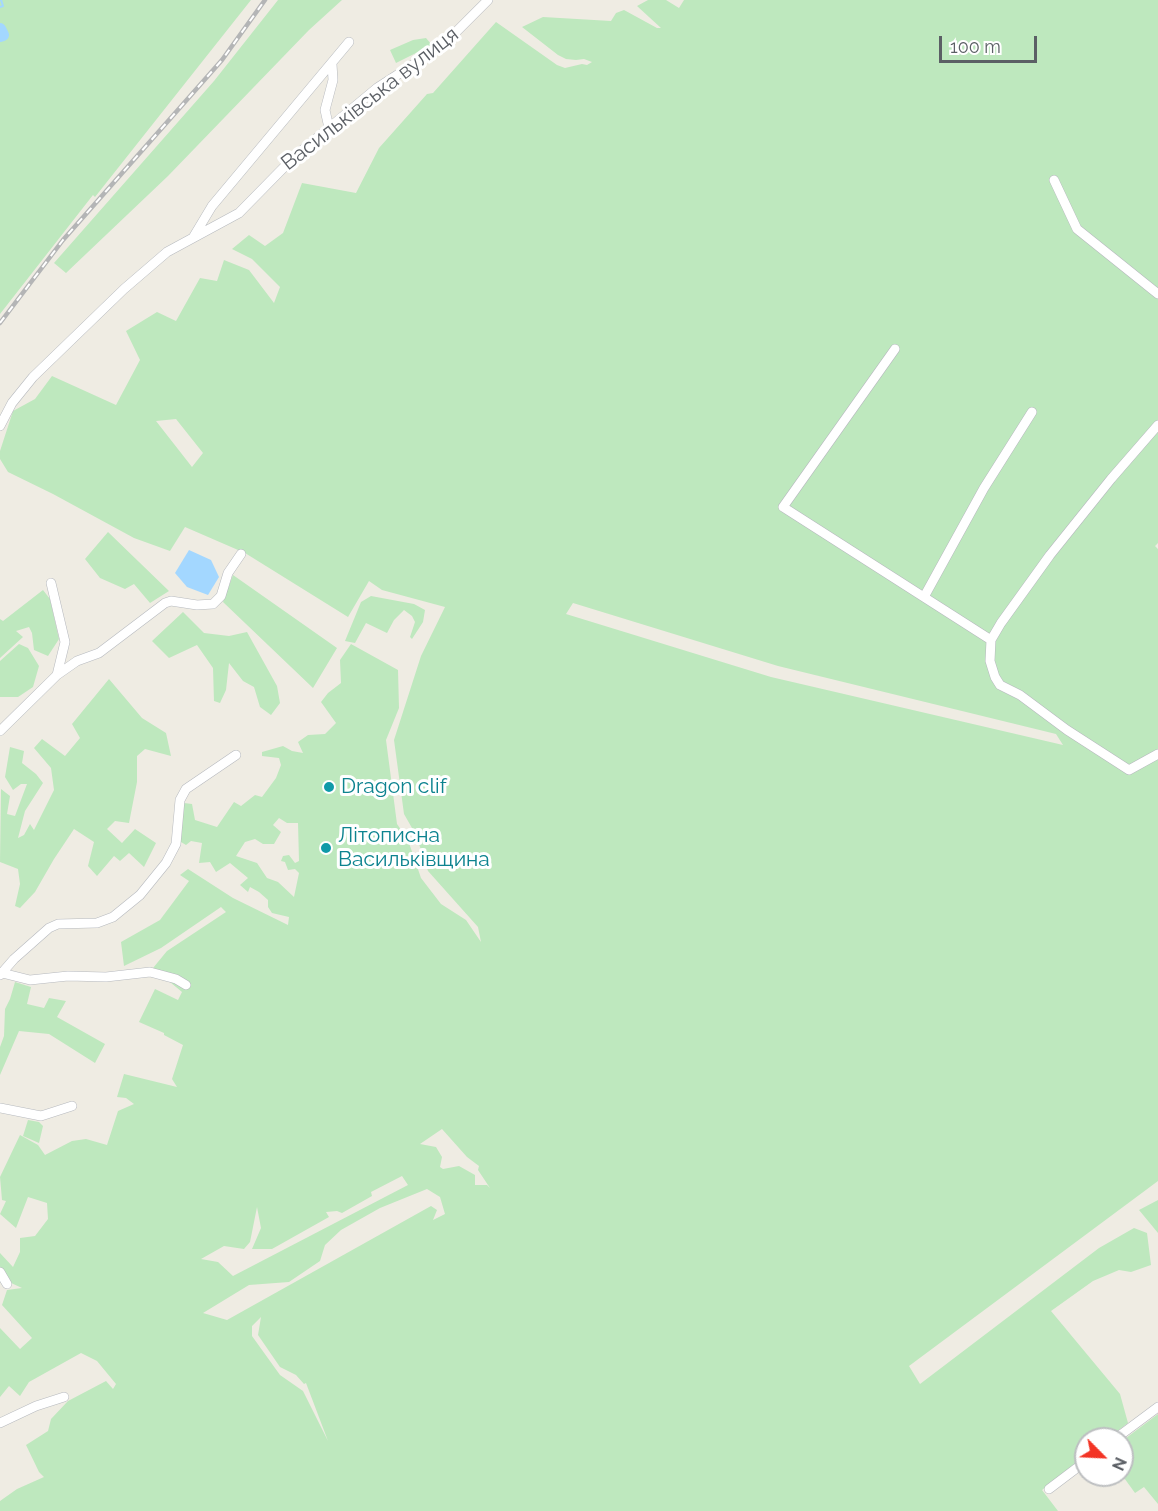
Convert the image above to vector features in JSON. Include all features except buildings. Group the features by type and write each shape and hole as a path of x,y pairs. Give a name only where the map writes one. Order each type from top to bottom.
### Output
{"street":[{"name":"Васильківська вулиця","path":"0,426 12,403 33,377 124,288 167,252 239,213 294,156 377,88 442,46 488,0"},
{"name":"Васильківська вулиця","path":"194,236 212,206 349,42"},
{"path":"329,128 325,110 333,80 332,64"},
{"path":"1054,180 1077,229 1158,294"},
{"path":"895,349 783,507 991,640"},
{"path":"924,597 984,488 1032,412"},
{"path":"1158,425 1050,555 1001,623 991,640 990,661 1000,686 1020,694 1067,730 1129,770 1158,754"},
{"path":"2,724 57,675 77,661 99,653 165,603 213,604 221,596 228,573 241,554"},
{"path":"51,583 65,642 57,675"},
{"path":"186,985 176,978 150,972 106,977 68,976 30,980 1,974 14,959 49,928 58,924 97,923 112,918 140,895 166,863 176,844 180,800 186,789 236,755"},
{"path":"0,1108 41,1116 72,1106"},
{"path":"0,1272 8,1284"},
{"path":"0,1423 36,1406 64,1397"},
{"path":"1131,1427 1158,1407"},
{"path":"1049,1490 1074,1470"}],"green space":[{"path":"0,0 251,0 0,314"},
{"path":"278,0 342,0 309,30 168,176 66,273 54,263 214,81"},
{"path":"648,0 666,0 679,8 684,0 1158,0 1158,543 1155,546 1158,549 1158,1181 909,1366 920,1384 1099,1248 1134,1228 1147,1233 1151,1265 1131,1272 1119,1270 1093,1281 1051,1311 1120,1394 1128,1423 1123,1427 1074,1427 1074,1465 1042,1490 1058,1511 0,1511 0,1501 17,1489 44,1477 39,1472 26,1445 48,1431 51,1419 68,1401 106,1381 113,1389 116,1384 97,1361 81,1353 29,1382 20,1396 9,1386 0,1397 0,1328 20,1349 32,1338 2,1305 7,1290 22,1288 9,1282 0,1267 0,1253 13,1267 20,1252 20,1238 35,1236 48,1219 47,1203 28,1197 16,1228 0,1214 6,1201 2,1200 0,1177 20,1135 38,1145 45,1155 72,1141 86,1139 107,1145 118,1111 134,1104 126,1098 117,1097 124,1074 177,1087 172,1079 183,1045 164,1033 139,1022 155,989 178,1000 182,992 153,968 167,951 226,912 221,907 161,948 124,966 121,942 160,920 189,881 180,875 188,869 233,898 288,925 289,917 272,913 268,907 268,900 259,892 250,887 248,892 240,885 248,878 230,863 216,872 210,862 199,863 202,843 191,841 186,845 181,842 180,830 184,803 192,804 195,820 217,827 234,802 241,806 255,795 262,797 276,778 281,765 279,758 262,756 262,752 283,746 303,753 298,742 308,735 325,734 336,723 321,702 341,683 340,660 351,644 398,670 399,708 386,740 397,824 408,840 421,878 441,904 466,920 481,942 478,927 428,871 416,835 404,814 394,740 421,656 445,607 382,590 369,581 348,617 245,553 185,527 170,551 134,538 8,472 0,459 0,451 13,411 35,399 52,376 116,405 140,360 126,331 157,312 176,321 200,278 217,281 224,260 249,270 274,303 280,287 252,259 232,249 249,235 265,246 283,233 302,183 356,193 379,148 427,94 433,93 496,22 557,65 565,68 587,65 592,62 584,59 566,59 558,55 522,27 543,17 611,21 616,13 624,10 661,28 637,6","holes":["176,419 203,453 192,467 156,421","573,603 778,666 1056,734 1063,745 771,677 566,614","279,818 287,823 298,823 299,861 295,863 289,855 283,856 281,861 285,862 288,870 295,869 299,873 294,897 278,882 267,878 257,863 236,856 245,842 255,839 263,844 274,844 281,832 273,825","442,1129 467,1157 479,1166 478,1170 490,1188 487,1185 475,1185 475,1175 459,1166 443,1169 440,1167 442,1157 436,1147 420,1144","402,1176 408,1185 233,1276 218,1262 201,1259 224,1246 244,1249 250,1242 257,1207 261,1228 252,1249 272,1249 329,1217 326,1212 342,1213 372,1196 371,1192","427,1189 440,1197 445,1214 433,1220 437,1210 431,1206 227,1320 203,1313 249,1285 289,1282 320,1261 325,1245 341,1230 380,1208","261,1317 258,1335 280,1367 296,1375 304,1384 306,1383 328,1441 303,1391 280,1375 252,1336 252,1326"]},
{"path":"426,38 432,45 396,63 390,50 413,40"},
{"path":"108,532 169,591 150,603 134,584 125,589 100,578 85,559"},
{"path":"233,575 337,648 313,688 223,602"},
{"path":"43,590 50,599 59,639 48,656 34,650 29,627 16,631 23,637 0,658 0,619 3,621"},
{"path":"371,596 414,604 425,610 423,622 412,639 410,637 415,622 412,616 404,610 394,620 387,633 366,623 355,643 345,641 361,602"},
{"path":"183,612 204,633 229,636 247,632 277,686 280,703 271,715 260,707 254,687 243,681 229,663 226,690 220,703 214,701 213,668 197,645 169,658 152,641"},
{"path":"19,644 28,648 39,666 33,687 18,697 0,697 0,661"},
{"path":"109,679 142,718 166,733 171,756 145,749 137,756 137,782 129,823 115,821 107,829 122,843 135,829 156,843 144,867 129,853 120,861 114,856 97,876 88,866 94,842 74,829 35,892 20,908 15,906 20,884 18,869 0,862 1,789 10,796 7,814 15,816 27,784 21,784 13,790 5,777 10,747 24,751 22,763 43,783 25,811 18,838 24,835 30,824 34,830 54,790 51,768 34,748 42,739 65,756 80,738 72,724"},
{"path":"15,982 31,987 27,1004 44,1008 49,998 66,1001 57,1017 105,1044 95,1063 49,1034 19,1031 0,1075 0,1047 4,1036 5,1009"},
{"path":"28,1120 39,1122 43,1126 39,1143 23,1136"},
{"path":"1158,1200 1158,1233 1139,1210"},
{"path":"1158,1414 1158,1504 1144,1487 1135,1493 1131,1487 1134,1487 1134,1432"}],"water":[{"path":"189,550 211,560 219,577 208,595 187,587 175,573"}],"waterway":[{"path":"0,7 3,6 1,0"},
{"path":"0,29 3,35 0,36"}],"railway":[{"path":"0,323 63,240 222,60 265,0"}],"place":[{"name":"Dragon clif","path":"329,787"},
{"name":"Літописна Васильківщина","path":"326,848"}]}
